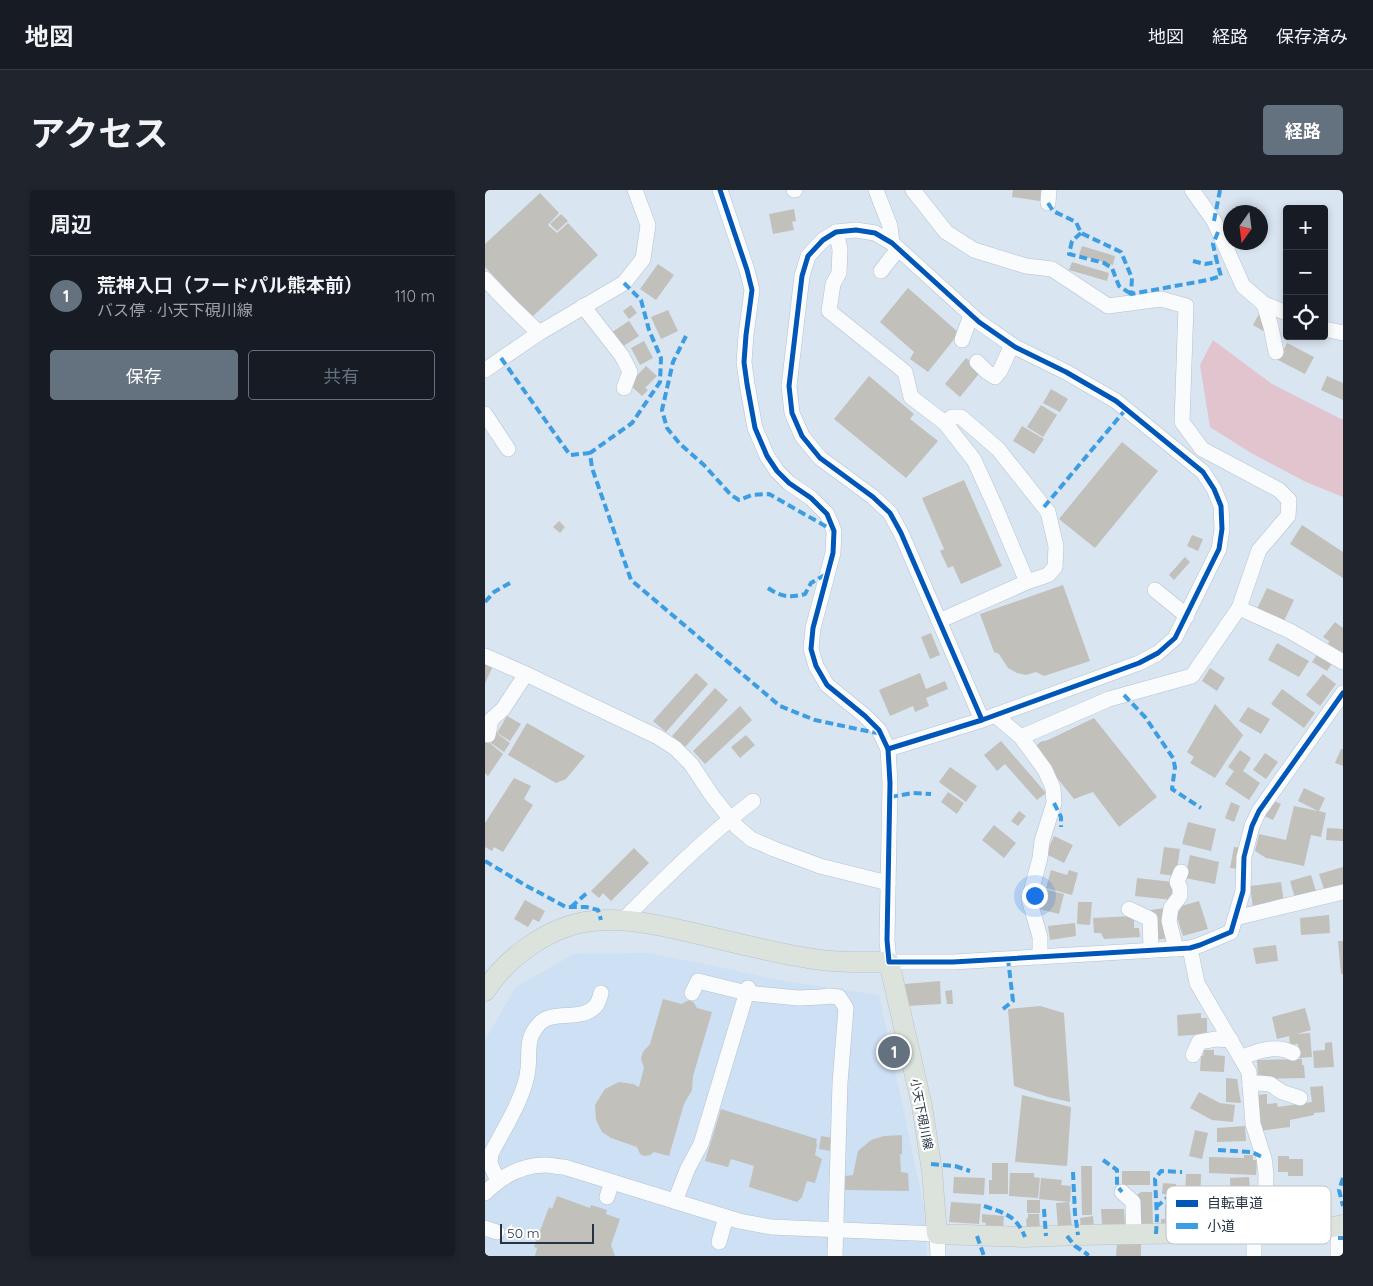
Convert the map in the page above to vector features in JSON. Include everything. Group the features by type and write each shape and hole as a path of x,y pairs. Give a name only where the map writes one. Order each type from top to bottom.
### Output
{"main road":[{"path":"485,991 509,963 529,945 560,929 592,921 622,921 657,925 803,958 842,962 889,962"},
{"name":"小天下硯川線","path":"889,962 922,1106 933,1171 937,1234"},
{"path":"937,1234 1025,1237 1166,1233"}],"street":[{"path":"485,370 539,333 625,282 643,259 648,225 635,190"},
{"path":"720,190 752,290 744,362 755,428 767,456 777,471 789,483 811,498 827,514 834,531 833,553 813,628 811,649 816,666 827,684 879,730 888,749 890,783 887,940 889,962 953,962 1183,948 1200,945 1231,932 1243,891 1244,857 1252,826 1259,811 1343,693"},
{"path":"876,190 890,226 895,246 881,271"},
{"path":"913,190 946,232 974,250 1026,266 1052,269 1108,306 1161,299 1186,306 1182,422 1202,449 1279,490 1289,500 1288,516 1259,550 1239,608 1193,676 1109,699 1021,737"},
{"path":"1193,190 1213,221 1243,286 1264,304 1283,311"},
{"path":"888,749 989,718 1139,663 1158,653 1175,638 1219,549 1222,529 1221,506 1214,489 1203,472 1117,401 1066,372 1012,345 979,322 895,246 875,233 856,230 836,232 823,240 808,256 801,276 789,386 791,413 802,436 820,458 873,496 890,513 901,533 939,621 989,718 1021,737 1045,770 1053,788 1054,803 1042,841 1039,865 1029,899 1040,937 1040,957"},
{"path":"836,232 840,249 839,273 833,284 829,311 905,372 911,397 945,423 974,460 1027,582"},
{"path":"485,279 539,333"},
{"path":"1264,304 1276,352"},
{"path":"583,306 622,356 630,372 624,388"},
{"path":"962,340 971,315"},
{"path":"1328,330 1343,333"},
{"path":"977,362 995,377 1000,371 1012,345"},
{"path":"485,414 508,449"},
{"path":"939,621 1027,582 1048,575 1055,567 1056,546 1048,512 997,449 961,417 952,417 945,423"},
{"path":"1155,590 1187,616"},
{"path":"1239,608 1290,631 1343,662"},
{"path":"485,656 659,737 675,748 691,764 713,797 737,827 751,839 820,866 888,883"},
{"path":"488,734 491,720 503,709 526,674"},
{"path":"622,921 683,861 730,818 753,801"},
{"path":"1181,872 1177,882 1180,888 1180,896 1171,908 1169,920 1197,982 1249,1072 1253,1124 1264,1158 1266,1174 1265,1186"},
{"path":"1235,918 1343,892"},
{"path":"1129,909 1150,919 1151,950"},
{"path":"692,993 698,981 798,998 829,996 839,998 846,1008 840,1083 835,1256"},
{"path":"675,1201 688,1168 701,1144 748,991"},
{"path":"498,1181 490,1163 491,1154 524,1090 531,1034 541,1021 552,1017 588,1012 597,1004 601,993"},
{"path":"1193,1055 1199,1042 1216,1039 1231,1040"},
{"path":"1241,1058 1269,1049 1286,1049 1293,1053"},
{"path":"1249,1085 1270,1084 1282,1092 1300,1098"},
{"path":"485,1193 498,1181 512,1173 544,1165 564,1167 739,1221 771,1227 937,1234 938,1256"},
{"path":"607,1197 612,1182"},
{"path":"1122,1192 1133,1202 1134,1234"},
{"path":"719,1242 726,1217"},
{"path":"1338,1256 1341,1226"}],"shaded area":[{"path":"1213,340 1272,384 1343,419 1343,497 1306,482 1251,453 1210,427 1200,365"},
{"path":"647,953 778,980 879,995 924,1207 927,1256 485,1256 485,1040 516,987 574,954"}],"building":[{"path":"1013,190 1041,190 1040,201 1012,197"},
{"path":"540,193 559,213 548,225 557,233 568,223 598,255 532,317 485,267 485,244"},
{"path":"794,209 796,221 792,222 794,230 773,234 769,214"},
{"path":"561,214 568,221 557,231 550,224"},
{"path":"1082,246 1115,256 1113,265 1079,255"},
{"path":"1072,262 1109,273 1107,281 1069,270"},
{"path":"658,264 674,275 656,300 640,289"},
{"path":"908,288 959,333 928,372 910,359 914,352 880,322"},
{"path":"631,305 637,313 629,319 623,311"},
{"path":"668,310 678,331 661,339 651,317"},
{"path":"1259,314 1269,319 1263,331 1253,325"},
{"path":"629,321 639,336 619,349 609,334"},
{"path":"644,341 653,358 640,365 631,348"},
{"path":"1287,343 1314,357 1305,374 1278,360"},
{"path":"966,358 982,370 960,397 945,384"},
{"path":"646,366 657,376 645,388 648,390 642,396 629,384"},
{"path":"869,376 914,414 910,419 938,441 906,478 834,419"},
{"path":"1327,376 1343,383 1343,400 1321,390"},
{"path":"1051,389 1068,399 1060,412 1043,403"},
{"path":"1041,405 1057,415 1043,437 1027,427"},
{"path":"1022,426 1044,439 1034,454 1013,441"},
{"path":"1122,442 1158,471 1095,548 1059,519"},
{"path":"964,480 1002,566 961,584 953,566 948,568 940,551 944,549 922,498"},
{"path":"559,521 565,527 560,533 553,527"},
{"path":"1302,525 1343,552 1343,578 1290,544"},
{"path":"1192,535 1203,539 1198,551 1187,546"},
{"path":"1185,557 1190,562 1174,580 1169,575"},
{"path":"1063,585 1090,661 1044,676 1036,672 1026,675 1017,673 1008,668 999,654 994,652 980,614"},
{"path":"1267,588 1294,600 1283,623 1256,611"},
{"path":"1335,622 1343,628 1343,658 1328,646 1329,641 1323,637"},
{"path":"931,633 940,655 930,659 921,637"},
{"path":"1277,643 1309,661 1299,677 1268,660"},
{"path":"1318,653 1333,662 1327,671 1312,662"},
{"path":"485,662 493,666 485,683"},
{"path":"1210,668 1225,678 1217,691 1202,681"},
{"path":"696,673 708,684 666,732 653,721"},
{"path":"920,673 926,689 945,681 948,689 926,698 929,706 915,712 913,706 890,716 879,690"},
{"path":"1323,674 1336,684 1320,706 1306,695"},
{"path":"715,688 728,700 685,747 672,736"},
{"path":"1282,689 1315,713 1304,728 1271,704"},
{"path":"1215,704 1243,735 1215,778 1190,763 1194,757 1187,752"},
{"path":"740,706 752,720 705,764 693,751"},
{"path":"1248,707 1270,719 1261,734 1239,721"},
{"path":"507,716 521,724 510,741 497,733"},
{"path":"1094,718 1157,797 1119,827 1093,792 1074,799 1034,749 1040,742"},
{"path":"527,723 585,756 566,779 556,783 508,755"},
{"path":"495,732 510,743 504,752 488,741"},
{"path":"746,735 755,745 740,758 731,747"},
{"path":"485,739 503,754 488,776 485,773"},
{"path":"1001,741 1046,793 1037,800 1005,764 997,771 984,755"},
{"path":"1341,749 1343,749 1343,766 1335,763"},
{"path":"1240,750 1251,758 1243,771 1260,783 1249,800 1225,784 1234,771 1228,767"},
{"path":"1265,753 1278,762 1266,779 1253,770"},
{"path":"950,767 977,786 966,802 939,782"},
{"path":"514,778 531,786 524,799 533,805 503,852 494,847 492,851 485,847 485,823"},
{"path":"1304,788 1325,798 1319,811 1326,813 1321,837 1311,835 1304,866 1266,858 1255,851 1259,834 1286,840 1294,806 1318,811 1298,801"},
{"path":"948,792 964,803 957,814 941,802"},
{"path":"1272,800 1281,804 1273,820 1264,816"},
{"path":"1231,802 1240,806 1234,822 1225,818"},
{"path":"1019,811 1026,816 1018,826 1011,821"},
{"path":"1188,822 1216,829 1211,851 1182,844"},
{"path":"994,825 1016,843 1004,858 982,840"},
{"path":"1327,828 1343,829 1343,841 1326,840"},
{"path":"1054,836 1073,845 1064,863 1046,854"},
{"path":"1164,847 1180,849 1176,876 1160,874"},
{"path":"1234,847 1243,848 1239,869 1230,868"},
{"path":"634,848 649,863 611,901 603,893 599,898 591,891"},
{"path":"1190,855 1219,862 1215,884 1185,878"},
{"path":"1343,867 1343,886 1325,892 1319,874"},
{"path":"1051,870 1067,875 1069,870 1078,873 1072,895 1046,888"},
{"path":"1311,875 1316,891 1295,898 1290,881"},
{"path":"1137,878 1173,882 1172,900 1135,896"},
{"path":"1281,882 1284,903 1253,908 1250,886"},
{"path":"1040,888 1064,894 1059,914 1035,908"},
{"path":"525,900 545,911 539,922 533,919 528,927 514,919"},
{"path":"1199,901 1208,929 1183,936 1174,908"},
{"path":"1078,902 1092,902 1090,925 1077,924"},
{"path":"1164,908 1169,938 1156,940 1151,910"},
{"path":"1329,915 1330,933 1301,935 1300,918"},
{"path":"1134,916 1134,928 1139,928 1140,937 1104,939 1101,933 1094,933 1093,918"},
{"path":"1075,923 1076,936 1050,940 1048,926"},
{"path":"1338,941 1343,941 1343,974 1341,974"},
{"path":"1276,945 1278,961 1256,964 1253,948"},
{"path":"940,981 941,1004 906,1006 905,984"},
{"path":"952,990 953,1004 947,1004 945,991"},
{"path":"663,999 682,1004 690,1000 697,1008 712,1012 693,1076 692,1090 684,1104 669,1156 654,1152 644,1156 640,1154 637,1147 611,1138 602,1132 596,1120 595,1105 605,1089 619,1082 639,1087 644,1068 641,1059 643,1052 650,1044"},
{"path":"1040,1006 1064,1013 1070,1102 1014,1086 1008,1009"},
{"path":"1305,1008 1311,1030 1297,1034 1310,1033 1312,1057 1299,1058 1298,1044 1290,1045 1289,1036 1277,1039 1272,1017"},
{"path":"1201,1013 1201,1018 1207,1018 1207,1034 1178,1036 1177,1015"},
{"path":"1332,1042 1334,1067 1314,1068 1313,1051 1325,1050 1325,1043"},
{"path":"1204,1050 1214,1050 1214,1055 1225,1056 1224,1072 1200,1071 1201,1056 1203,1056"},
{"path":"1302,1059 1305,1078 1258,1079 1257,1060"},
{"path":"1226,1078 1237,1079 1241,1103 1226,1102"},
{"path":"1323,1086 1325,1112 1290,1120 1290,1127 1259,1131 1257,1095 1267,1094 1267,1104 1277,1103 1278,1107 1312,1102 1310,1087"},
{"path":"1199,1092 1220,1103 1235,1105 1233,1122 1212,1120 1190,1108"},
{"path":"1022,1095 1071,1107 1067,1166 1015,1162"},
{"path":"721,1109 817,1139 815,1155 822,1159 815,1183 807,1181 802,1197 797,1202 749,1187 754,1166 731,1159 728,1167 705,1161"},
{"path":"1245,1126 1246,1141 1217,1142 1217,1128"},
{"path":"1195,1130 1208,1133 1202,1159 1189,1156"},
{"path":"902,1135 901,1172 908,1173 909,1191 845,1190 845,1176 853,1175 858,1151 871,1140 884,1136"},
{"path":"821,1136 833,1138 831,1151 819,1149"},
{"path":"1244,1155 1253,1155 1253,1160 1257,1160 1256,1175 1209,1173 1209,1157 1244,1158"},
{"path":"1278,1156 1289,1156 1289,1159 1303,1159 1303,1176 1288,1176 1288,1172 1278,1172"},
{"path":"992,1163 1008,1163 1008,1194 989,1194 989,1180 992,1180"},
{"path":"1081,1166 1092,1166 1092,1215 1082,1215"},
{"path":"1122,1171 1150,1171 1150,1185 1122,1185"},
{"path":"1010,1173 1034,1173 1034,1177 1040,1178 1038,1198 1009,1196"},
{"path":"1186,1174 1201,1174 1201,1186 1185,1186"},
{"path":"954,1177 985,1178 984,1195 953,1193"},
{"path":"1249,1177 1250,1186 1230,1186 1230,1178"},
{"path":"1041,1178 1062,1180 1061,1185 1071,1186 1070,1202 1039,1199"},
{"path":"1163,1183 1176,1184 1176,1186 1166,1186 1166,1194 1162,1194"},
{"path":"1141,1192 1152,1192 1153,1227 1138,1227 1137,1195"},
{"path":"557,1196 590,1208 591,1205 607,1210 606,1214 620,1219 611,1245 615,1256 535,1256 537,1248 534,1247 549,1207 552,1209"},
{"path":"1027,1200 1040,1200 1040,1213 1027,1213"},
{"path":"951,1202 981,1204 979,1224 949,1222"},
{"path":"1069,1202 1072,1227 1058,1228 1056,1203"},
{"path":"1165,1205 1166,1225 1161,1225 1161,1219 1165,1219"},
{"path":"1101,1209 1124,1209 1125,1224 1102,1225"},
{"path":"982,1214 1004,1216 1003,1228 985,1226 986,1223 982,1222"},
{"path":"1028,1214 1039,1214 1040,1230 1027,1230 1026,1219"},
{"path":"1093,1216 1094,1227 1081,1229 1080,1218"},
{"path":"1117,1243 1141,1244 1141,1256 1116,1256"}],"marked path":[{"path":"1214,221 1220,190"},
{"path":"1048,203 1053,211 1076,222 1081,233 1121,252 1132,278 1131,294 1221,276 1217,262"},
{"path":"1193,261 1205,264 1217,262 1213,244 1218,232"},
{"path":"1081,233 1072,241 1069,254 1104,263 1112,268 1119,286 1131,294"},
{"path":"624,283 641,300 649,330 661,358 660,382 632,423 590,453 592,468 631,580 780,706 815,720 881,734"},
{"path":"686,336 673,362 662,410 667,428 680,444 704,465 731,495 739,500 752,495 769,494 834,531"},
{"path":"501,358 570,455 590,453"},
{"path":"1044,507 1126,409"},
{"path":"768,588 786,596 805,594 811,583 828,573"},
{"path":"485,602 494,592 510,583"},
{"path":"1124,695 1145,717 1173,758 1175,767 1172,789 1201,808"},
{"path":"890,797 913,793 931,794"},
{"path":"1054,803 1061,817 1061,827"},
{"path":"485,861 566,907 586,907 598,910 601,920"},
{"path":"571,907 587,893"},
{"path":"1003,1009 1013,1001 1008,959"},
{"path":"1218,1150 1252,1152 1264,1158"},
{"path":"1103,1160 1117,1170 1117,1186 1122,1192"},
{"path":"931,1164 955,1166 970,1171"},
{"path":"1156,1234 1155,1179 1161,1171 1182,1172"},
{"path":"1073,1172 1078,1235"},
{"path":"1343,1178 1339,1190 1343,1206"},
{"path":"1156,1207 1166,1199"},
{"path":"984,1206 1013,1219 1025,1237"},
{"path":"1044,1209 1046,1236"},
{"path":"977,1236 984,1256"},
{"path":"1067,1236 1075,1246 1088,1256"},
{"path":"1338,1238 1343,1238"}],"cycle path":[{"path":"720,190 752,290 744,362 755,428 767,456 777,471 789,483 811,498 827,514 834,531 833,553 813,628 811,649 816,666 827,685 879,730 888,749 890,783 887,940 889,962 953,962 1190,948 1231,932 1243,891 1244,857 1252,826 1259,811 1343,693"},
{"path":"888,749 982,720 901,533 890,513 873,497 820,458 802,436 792,413 789,386 802,276 808,256 823,240 836,232 856,230 875,233 892,243 979,322 1015,347 1066,372 1116,401 1203,472 1214,489 1221,506 1222,529 1219,549 1175,638 1158,653 1139,663 982,720"}],"place":[{"name":"荒神入口（フードパル熊本前）","path":"894,1052"}]}
